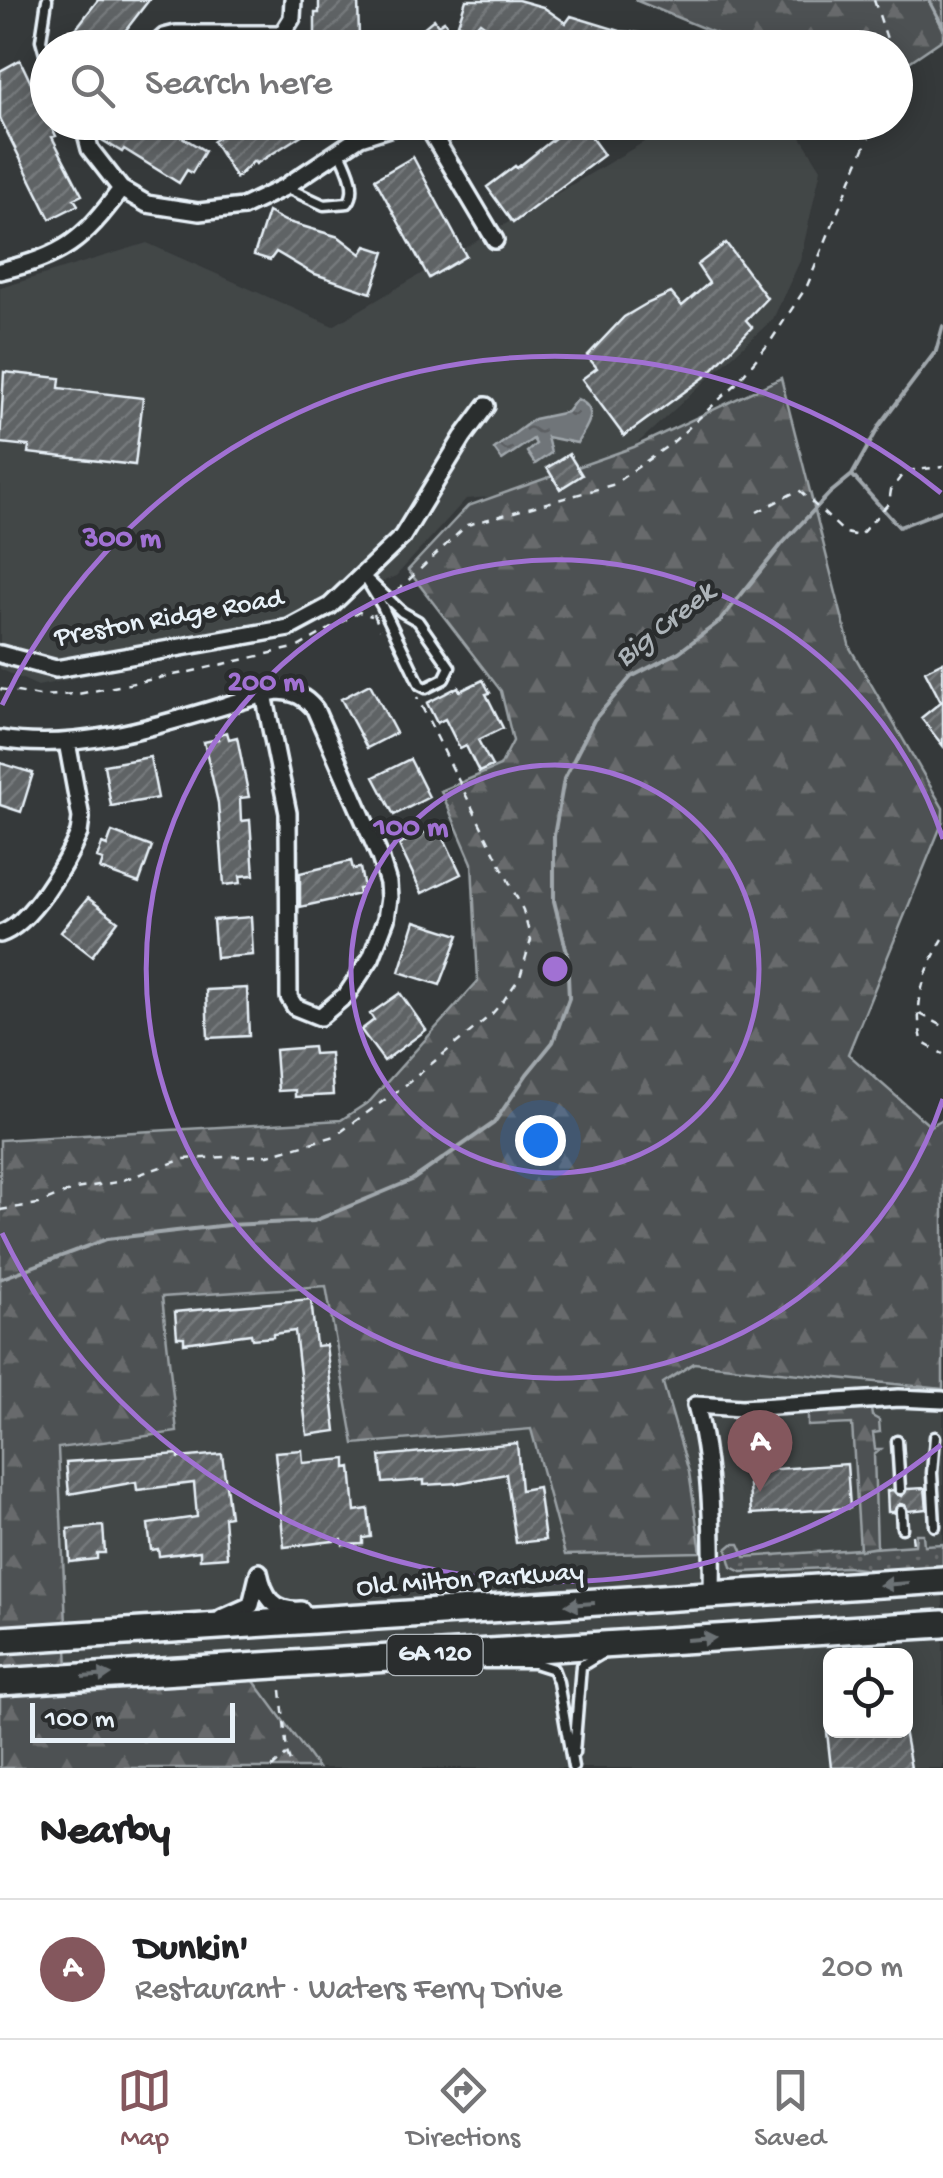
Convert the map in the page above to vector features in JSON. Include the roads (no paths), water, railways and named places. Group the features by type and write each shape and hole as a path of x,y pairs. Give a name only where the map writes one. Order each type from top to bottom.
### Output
{"highway":[{"name":"Old Milton Parkway","path":"0,1640 943,1580"},
{"name":"GA 120","path":"0,1682 943,1624"}],"street":[{"path":"288,30 293,0"},
{"path":"88,140 90,149 121,189 147,204 198,212 243,207 286,187 348,140"},
{"path":"436,140 495,240"},
{"path":"0,271 37,262 70,246 100,218 121,189"},
{"name":"Preston Ridge Road","path":"0,654 56,669 289,628 330,606 402,537 486,406"},
{"path":"0,739 67,742 161,724 264,694 292,692 306,698 315,709 388,883 386,919 371,958 347,994 320,1017 296,1007 289,997 288,813 264,694"},
{"path":"0,934 14,929 27,917 79,833 67,742"},
{"path":"712,1596 713,1555 702,1428 696,1405 742,1408 898,1398 943,1400"},
{"path":"184,1629 251,1606 259,1572 271,1603 289,1611 378,1605 408,1615"}],"lane":[{"path":"42,30 47,0"},
{"path":"286,187 324,205 348,204 352,200 351,182 339,150"},
{"path":"364,576 386,602 418,621 450,667 444,679 426,688 420,685 386,602"},
{"path":"935,1437 935,1526"},
{"path":"897,1441 900,1490"},
{"path":"901,1511 902,1528"},
{"path":"410,1657 492,1664 534,1663 552,1669 558,1682 573,1768 581,1666 603,1652 648,1642"}],"water":[{"path":"577,399 585,403 590,414 577,443 547,437 551,453 535,464 527,452 536,444 533,439 502,460 494,449 534,419 567,412"}],"waterway":[{"name":"Big Creek","path":"929,0 943,27"},
{"name":"Big Creek","path":"0,1279 107,1239 228,1225 314,1221 412,1180 494,1123 553,1042 569,998 567,953 554,901 554,836 564,779 594,720 631,677 679,652 720,621 782,544 852,475 880,425 936,351 943,326"},
{"path":"852,475 899,527 943,510"}],"place":[{"name":"Dunkin'","path":"760,1492"}]}
